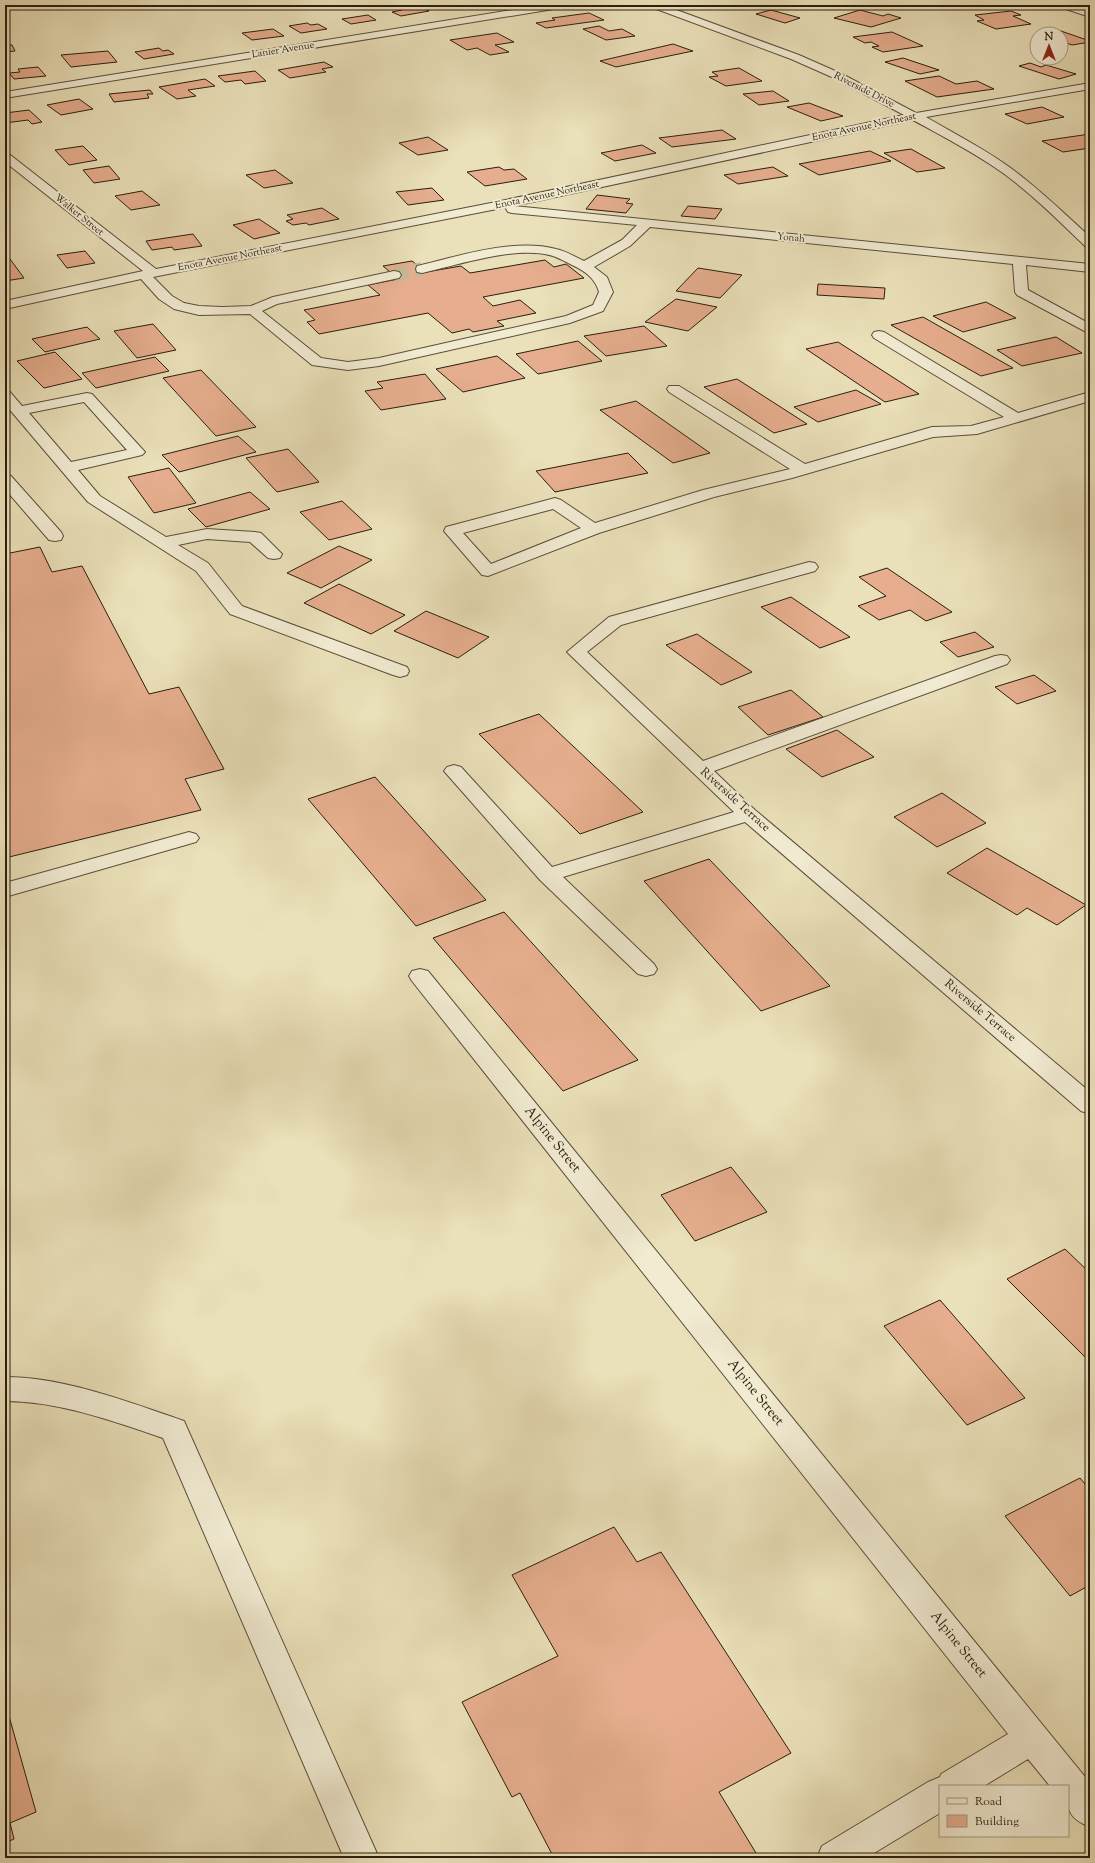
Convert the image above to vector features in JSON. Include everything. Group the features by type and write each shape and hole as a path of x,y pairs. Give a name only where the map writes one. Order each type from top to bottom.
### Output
{"street":[{"name":"Lanier Avenue","path":"5,95 560,5"},
{"name":"Riverside Drive","path":"654,5 795,57 838,76 870,94 916,116 977,151 1007,171 1042,199 1090,244"},
{"path":"1064,5 1090,14"},
{"name":"Enota Avenue Northeast","path":"5,306 148,274 492,207 916,116 1090,86"},
{"name":"Walker Street","path":"5,156 148,274 171,302 191,309 211,311 253,310"},
{"name":"Yonah","path":"492,207 1090,268"},
{"path":"585,266 626,243 647,223"},
{"path":"394,275 273,300 253,310 316,362 348,366 379,362 570,319 598,308 606,292 602,280 585,266 555,253 533,250 509,251 422,269"},
{"path":"1019,261 1022,292 1090,330"},
{"path":"879,335 1016,418"},
{"path":"674,389 803,470"},
{"path":"5,395 94,499 202,567 236,610 400,671"},
{"path":"593,529 555,504 452,530 488,571 593,529 709,494 803,470 932,432 972,431 1090,396"},
{"path":"19,411 87,397 137,452 67,468"},
{"path":"5,479 55,536"},
{"path":"163,543 208,534 255,537 274,554"},
{"name":"Riverside Terrace","path":"809,567 615,621 576,652 748,814 1090,1105"},
{"path":"701,769 1001,660"},
{"path":"454,771 548,875 646,969"},
{"path":"548,875 748,814"},
{"path":"5,890 190,838"},
{"name":"Alpine Street","path":"420,976 1032,1738 1086,1798"},
{"path":"5,1389 21,1389 95,1403 174,1430 362,1858"},
{"path":"955,1785 1032,1738"},
{"path":"834,1858 939,1795"}],"building":[{"path":"415,5 429,11 401,16 392,12 402,10 394,7"},
{"path":"949,5 964,5 953,7"},
{"path":"964,5 992,5 971,8"},
{"path":"771,10 800,18 785,23 756,14"},
{"path":"860,10 883,16 888,14 901,18 871,27 834,18"},
{"path":"1011,11 1021,15 1013,16 1031,24 996,29 977,21 984,20 975,15"},
{"path":"589,13 604,20 546,28 536,23 555,20 552,18"},
{"path":"368,15 376,20 351,24 342,19"},
{"path":"307,23 311,25 318,24 327,29 301,33 289,26"},
{"path":"599,26 609,31 622,29 635,36 606,40 583,29"},
{"path":"273,29 284,36 252,40 242,33"},
{"path":"892,32 923,46 883,52 872,47 879,46 871,42 865,43 853,37"},
{"path":"497,33 514,42 495,45 509,52 490,55 477,48 467,50 450,40"},
{"path":"1069,34 1090,41 1090,42 1072,45 1069,44"},
{"path":"673,44 693,51 616,67 600,61"},
{"path":"5,45 12,45 15,51 5,52"},
{"path":"159,48 163,51 168,50 174,54 144,59 135,52"},
{"path":"108,51 117,62 71,67 61,55"},
{"path":"903,58 939,70 920,74 885,62"},
{"path":"324,62 333,67 322,69 326,72 290,78 278,70"},
{"path":"1029,63 1029,66 1049,66 1076,74 1059,79 1019,66"},
{"path":"38,67 46,76 14,79 9,73 20,72 18,69"},
{"path":"739,68 762,81 726,86 709,77 718,76 712,72"},
{"path":"255,71 266,81 245,84 241,80 225,82 218,76"},
{"path":"939,76 956,84 977,81 994,89 937,97 905,81"},
{"path":"205,79 215,86 188,90 196,96 177,99 159,87"},
{"path":"150,90 153,94 147,94 149,98 114,102 109,94"},
{"path":"773,91 789,101 759,105 743,94"},
{"path":"79,99 93,109 61,115 47,105"},
{"path":"809,103 843,116 821,121 787,107"},
{"path":"1042,107 1064,117 1027,124 1005,114"},
{"path":"29,110 42,122 32,124 28,120 5,123 5,113"},
{"path":"722,130 736,139 672,147 659,138"},
{"path":"1090,134 1090,148 1063,152 1042,141"},
{"path":"428,137 448,150 418,155 399,143"},
{"path":"642,145 656,153 615,161 601,153"},
{"path":"83,146 97,160 69,165 55,150"},
{"path":"911,149 945,168 917,172 884,153"},
{"path":"870,151 891,161 819,175 799,164"},
{"path":"109,166 120,179 94,183 83,170"},
{"path":"499,167 504,170 514,169 527,179 485,186 467,172"},
{"path":"773,167 788,176 738,184 724,175"},
{"path":"275,170 293,183 264,188 246,175"},
{"path":"432,188 444,200 408,205 396,192"},
{"path":"142,191 160,205 131,210 115,196"},
{"path":"597,195 630,199 626,203 633,204 626,213 586,209"},
{"path":"688,206 722,209 715,219 681,216"},
{"path":"322,208 339,219 309,225 306,223 293,225 286,221 293,219 287,215"},
{"path":"259,219 280,233 254,239 233,225"},
{"path":"193,234 202,246 174,250 172,247 152,250 146,241"},
{"path":"85,251 95,263 67,268 57,255"},
{"path":"10,259 24,278 5,281 5,260"},
{"path":"545,260 554,267 566,264 584,278 483,297 493,306 520,300 536,313 497,321 504,326 473,332 469,329 452,333 428,313 319,334 307,322 315,320 304,310 380,295 368,285 398,279 383,266 412,261 426,272 461,266 470,273"},
{"path":"698,268 742,275 720,298 676,291"},
{"path":"818,284 885,288 884,299 817,295"},
{"path":"676,299 717,307 688,331 645,322"},
{"path":"986,302 1016,318 963,332 933,316"},
{"path":"923,317 1013,368 981,376 891,325"},
{"path":"153,324 176,350 137,358 114,331"},
{"path":"644,326 667,346 606,356 584,336"},
{"path":"87,327 100,339 45,352 32,339"},
{"path":"1056,337 1082,353 1022,366 997,350"},
{"path":"578,341 602,361 538,374 516,354"},
{"path":"838,342 919,394 885,402 806,349"},
{"path":"55,352 82,379 44,388 17,361"},
{"path":"497,356 525,378 463,392 436,369"},
{"path":"155,357 169,371 96,388 82,373"},
{"path":"201,370 256,427 216,436 163,378"},
{"path":"425,374 446,399 381,410 365,391 383,388 377,382"},
{"path":"737,379 807,424 774,433 704,387"},
{"path":"856,390 881,404 818,422 794,407"},
{"path":"636,401 710,453 673,463 600,410"},
{"path":"238,436 256,452 179,472 162,455"},
{"path":"288,449 319,482 277,492 246,458"},
{"path":"628,453 648,473 555,492 536,471"},
{"path":"169,468 196,503 154,513 128,477"},
{"path":"250,492 270,509 206,527 188,509"},
{"path":"342,501 372,529 329,540 300,512"},
{"path":"339,546 372,560 321,588 287,573"},
{"path":"40,547 52,572 82,566 149,694 179,687 224,769 185,779 201,810 5,858 5,554"},
{"path":"887,568 952,612 926,621 910,610 879,620 858,606 886,596 859,577"},
{"path":"339,584 405,615 371,634 304,603"},
{"path":"791,597 850,637 820,648 761,607"},
{"path":"426,611 489,637 458,658 394,631"},
{"path":"975,632 994,647 958,657 940,642"},
{"path":"697,634 752,672 721,685 666,645"},
{"path":"1034,675 1056,691 1017,704 995,687"},
{"path":"791,690 823,717 768,735 738,707"},
{"path":"539,714 643,812 580,834 479,734"},
{"path":"837,730 874,757 822,777 786,749"},
{"path":"375,777 486,900 416,926 308,799"},
{"path":"942,793 986,823 937,847 894,817"},
{"path":"987,848 1086,905 1057,925 1027,908 1017,915 947,873"},
{"path":"709,859 830,986 761,1011 644,881"},
{"path":"504,912 638,1060 563,1091 433,938"},
{"path":"731,1167 767,1212 695,1241 661,1195"},
{"path":"1065,1249 1090,1273 1090,1362 1007,1279"},
{"path":"940,1300 1025,1398 967,1425 884,1326"},
{"path":"1080,1478 1090,1490 1090,1585 1070,1596 1005,1516"},
{"path":"614,1527 637,1562 661,1552 791,1753 719,1792 759,1858 629,1858 628,1856 625,1858 554,1858 520,1793 512,1797 462,1702 558,1656 512,1575"},
{"path":"7,1709 36,1812 10,1823 14,1839 5,1843 5,1710"}],"tunnel":[{"path":"394,275 422,269"}]}
